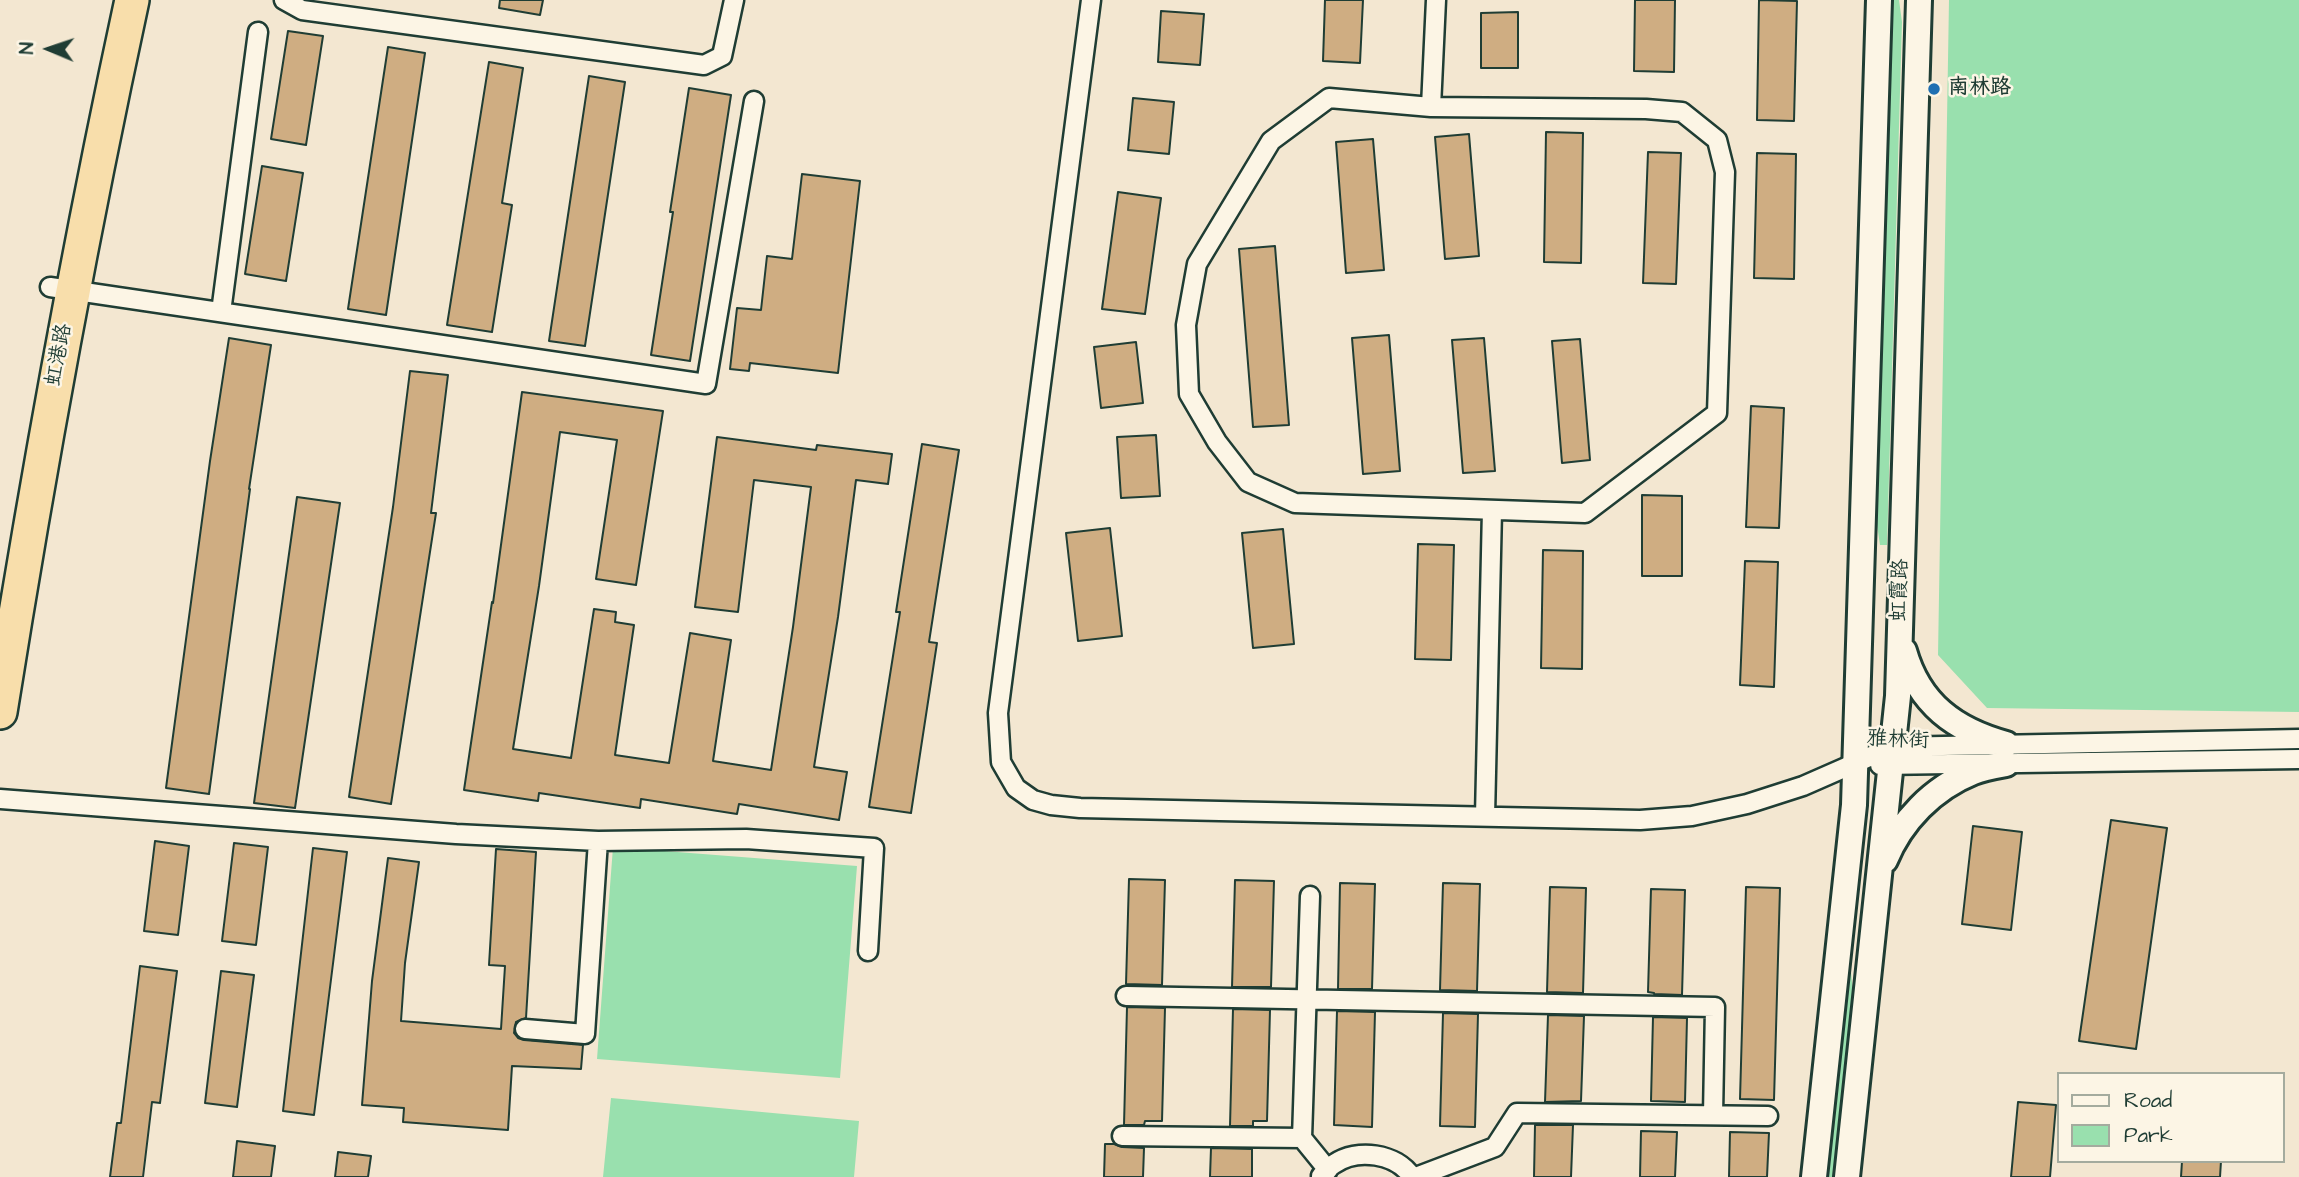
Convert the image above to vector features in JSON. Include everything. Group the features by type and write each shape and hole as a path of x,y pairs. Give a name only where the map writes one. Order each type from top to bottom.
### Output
{"highway":[{"name":"虹港路","path":"0,712 34,496 61,289 109,0"},
{"name":"虹港路","path":"0,570 61,289 92,187 132,0"}],"street":[{"path":"284,0 302,10 704,65 723,56 734,0"},
{"path":"1091,0 998,713 1000,762 1016,788 1033,800 1080,808 1640,820 1692,816 1747,804 1803,786 1855,763"},
{"path":"1431,107 1436,0"},
{"name":"虹霞路","path":"1814,1177 1854,806 1879,0"},
{"name":"虹霞路","path":"1847,1177 1898,696 1919,0"},
{"path":"221,312 258,32"},
{"path":"1329,98 1431,107 1646,109 1682,112 1717,140 1726,172 1717,413 1585,513 1295,503 1248,482 1217,442 1189,394 1186,325 1197,264 1271,141 1329,98"},
{"path":"61,289 706,384 754,101"},
{"path":"1485,816 1492,510"},
{"path":"1878,877 1890,847 1926,801 1948,784 2006,754 1955,725 1936,707 1919,687 1907,663 1899,637"},
{"name":"雅林街","path":"1855,763 1891,756 2006,754 2299,739"},
{"name":"雅林街","path":"2006,754 2299,759"},
{"path":"0,799 456,834 598,841 747,839 874,849 868,951"},
{"path":"524,1029 585,1034 598,841"},
{"path":"1310,896 1302,1138 1324,1174 1334,1164 1353,1156 1373,1154 1392,1160 1414,1177 1495,1147 1517,1113 1768,1116"},
{"path":"1126,996 1715,1007 1713,1115"},
{"path":"1122,1136 1302,1138"}],"green space":[{"path":"1893,0 1899,0 1902,22 1887,545 1880,545 1877,525"},
{"path":"1949,0 2299,0 2299,712 1987,708 1938,655"},
{"path":"613,847 857,866 840,1078 597,1059"},
{"path":"1846,961 1850,961 1855,1014 1836,1177 1823,1177"},
{"path":"611,1098 859,1121 854,1177 603,1177"}],"building":[{"path":"500,0 543,0 540,15 499,8"},
{"path":"1325,0 1363,0 1360,63 1323,61"},
{"path":"1635,0 1675,0 1674,72 1634,71"},
{"path":"1759,0 1797,1 1794,121 1757,120"},
{"path":"1161,11 1204,14 1200,65 1158,62"},
{"path":"1518,12 1518,68 1481,68 1481,13"},
{"path":"288,31 323,36 306,145 271,139"},
{"path":"388,47 425,53 386,315 348,309"},
{"path":"489,62 523,68 502,203 512,205 492,332 447,325"},
{"path":"589,76 625,82 585,346 549,341"},
{"path":"689,88 731,95 690,361 651,355"},
{"path":"1133,98 1174,102 1169,154 1128,150"},
{"path":"1546,132 1583,133 1581,263 1544,262"},
{"path":"1469,134 1479,256 1445,259 1435,137"},
{"path":"1373,139 1384,270 1346,273 1336,142"},
{"path":"1648,152 1681,153 1676,284 1643,283"},
{"path":"1757,153 1796,154 1794,279 1754,278"},
{"path":"262,166 303,173 286,281 245,274"},
{"path":"802,174 860,181 838,373 750,363 749,371 730,369 737,308 761,310 767,256 792,259"},
{"path":"1118,192 1161,198 1145,314 1102,309"},
{"path":"1275,246 1289,425 1253,427 1239,249"},
{"path":"1389,335 1400,471 1363,474 1352,338"},
{"path":"229,338 271,345 209,794 166,788"},
{"path":"1484,338 1495,471 1463,473 1452,340"},
{"path":"1580,339 1590,460 1562,463 1552,341"},
{"path":"1136,342 1143,403 1101,408 1094,347"},
{"path":"410,371 448,375 431,513 436,513 391,804 349,797 393,507"},
{"path":"522,392 663,411 636,585 596,579 617,440 560,432 513,749 571,758 594,609 616,612 615,622 634,625 615,755 669,763 690,633 731,640 713,761 771,770 811,487 754,480 738,612 695,607 717,437 816,450 817,445 892,454 888,484 856,480 814,767 847,772 839,820 739,804 737,814 641,799 640,808 539,793 538,801 464,790"},
{"path":"1751,406 1784,408 1779,528 1746,527"},
{"path":"1156,435 1160,496 1121,498 1117,437"},
{"path":"922,444 959,450 929,642 937,643 911,813 869,807 900,612 896,612"},
{"path":"1642,495 1682,496 1682,576 1642,576"},
{"path":"297,497 340,503 295,808 254,803"},
{"path":"1110,528 1122,636 1078,641 1066,533"},
{"path":"1283,529 1294,644 1253,648 1242,533"},
{"path":"1418,544 1454,545 1451,660 1415,659"},
{"path":"1543,550 1583,551 1582,669 1541,668"},
{"path":"1745,561 1778,562 1774,687 1740,685"},
{"path":"2111,820 2167,828 2136,1049 2079,1041"},
{"path":"1973,826 2022,832 2011,930 1962,924"},
{"path":"155,841 189,846 178,935 144,931"},
{"path":"234,843 268,847 256,945 222,941"},
{"path":"313,848 347,852 314,1115 283,1111"},
{"path":"496,849 536,852 526,1018 516,1022 514,1033 524,1040 583,1045 581,1069 512,1066 508,1130 403,1122 404,1108 362,1105 372,981 388,858 419,862 405,963 401,1021 501,1029 505,966 489,965"},
{"path":"1129,879 1165,880 1162,985 1126,984"},
{"path":"1235,880 1274,881 1271,987 1232,987"},
{"path":"1340,883 1375,884 1372,989 1338,989"},
{"path":"1443,883 1480,884 1477,991 1440,990"},
{"path":"1550,887 1586,888 1583,993 1547,992"},
{"path":"1746,887 1780,888 1774,1100 1740,1099"},
{"path":"1651,889 1685,890 1682,995 1648,992"},
{"path":"140,966 177,971 160,1103 152,1102 143,1177 110,1177 117,1123 121,1123"},
{"path":"221,971 254,975 237,1107 205,1103"},
{"path":"1127,1007 1165,1008 1162,1121 1124,1125"},
{"path":"1233,1009 1270,1010 1267,1121 1253,1121 1253,1126 1230,1126"},
{"path":"1337,1011 1375,1012 1372,1127 1334,1125"},
{"path":"1443,1013 1478,1014 1475,1127 1440,1126"},
{"path":"1548,1015 1584,1016 1581,1101 1545,1102"},
{"path":"1653,1017 1687,1018 1685,1102 1651,1101"},
{"path":"2018,1102 2056,1105 2050,1177 2011,1177"},
{"path":"1535,1125 1573,1125 1571,1177 1534,1177"},
{"path":"1641,1131 1677,1132 1675,1177 1640,1177"},
{"path":"1730,1132 1769,1133 1767,1177 1729,1177"},
{"path":"237,1141 275,1146 271,1177 233,1177"},
{"path":"1105,1144 1144,1148 1143,1177 1104,1177"},
{"path":"1211,1148 1252,1149 1252,1177 1210,1177"},
{"path":"338,1152 371,1156 368,1177 335,1177"},
{"path":"2182,1163 2221,1163 2220,1177 2181,1177"}],"place":[{"name":"南林路","path":"1934,89"}]}
